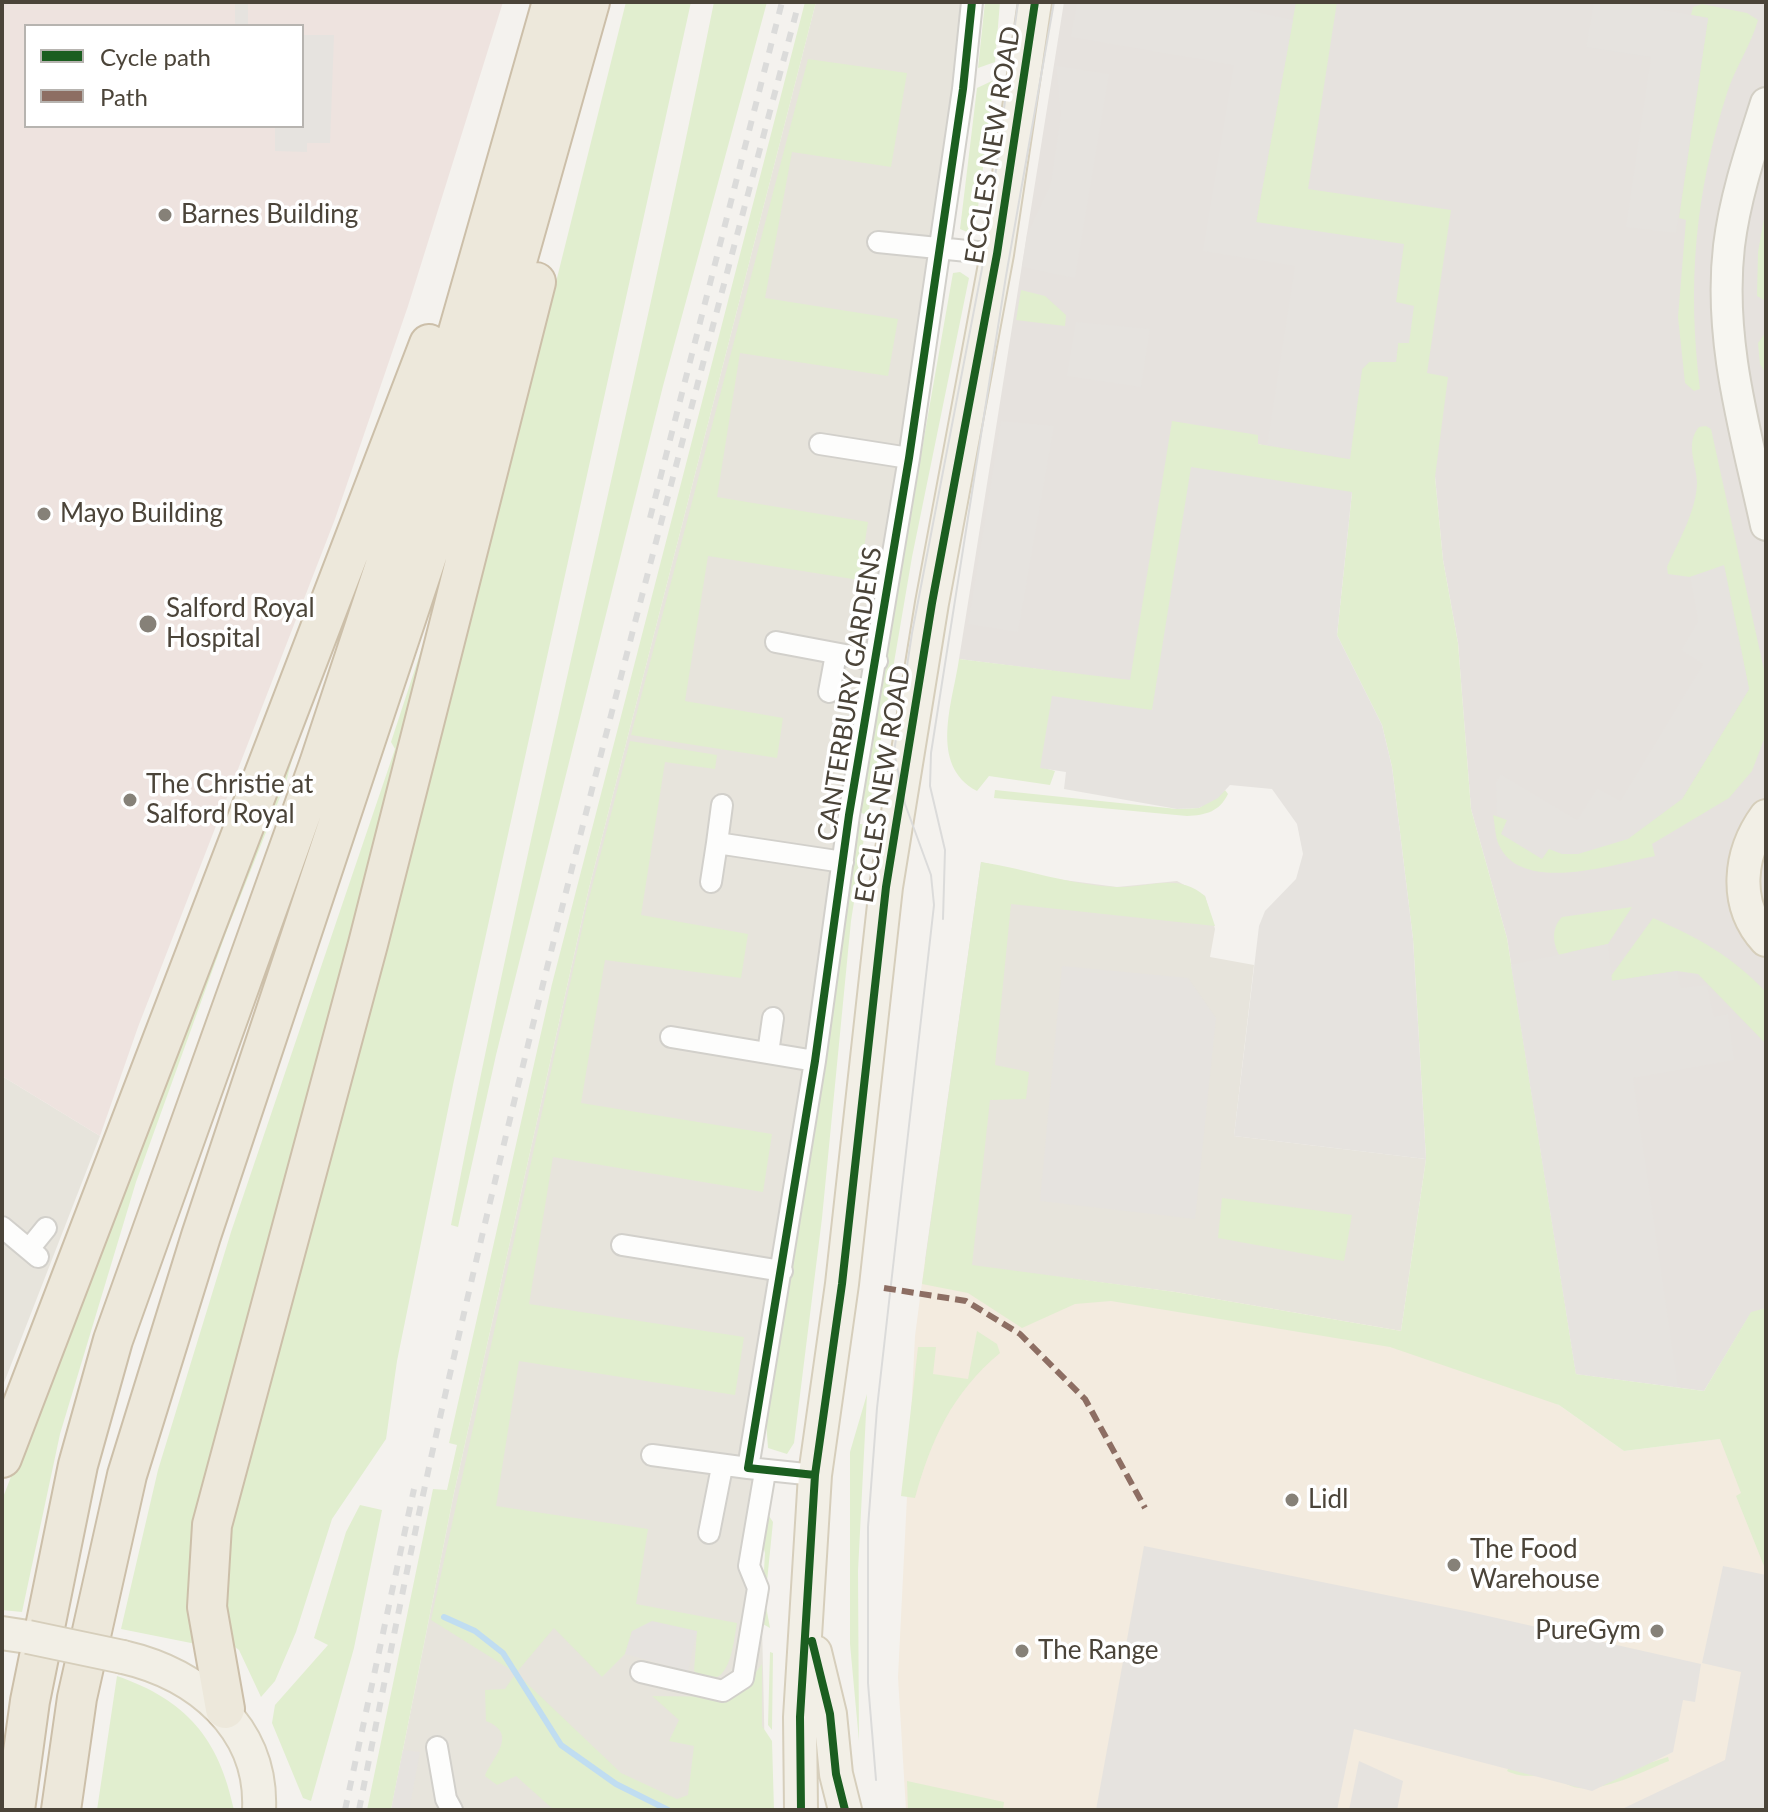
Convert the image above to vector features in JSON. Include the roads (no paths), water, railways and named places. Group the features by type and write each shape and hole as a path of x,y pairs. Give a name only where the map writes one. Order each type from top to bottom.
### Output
{"highway":[{"path":"2,1458 424,358 544,2"},
{"path":"15,1810 30,1701 78,1465 113,1340 319,764 384,568 454,346 552,2"},
{"path":"61,1810 77,1698 127,1475 201,1236 429,550 514,272 590,2"},
{"path":"225,1709 207,1607 207,1557 219,1495 368,944 538,276 597,2"}],"main road":[{"name":"ECCLES NEW ROAD","path":"801,1810 800,1717 815,1475 842,1284 896,815 997,254 1035,2"},
{"path":"1766,815 1752,837 1743,864 1744,893 1750,918 1766,940"},
{"name":"ECCLES NEW ROAD","path":"808,1625 830,1714 836,1774 845,1810"},
{"path":"2,1633 123,1657 164,1669 225,1709 259,1794 282,1810"}],"street":[{"name":"CANTERBURY GARDENS","path":"641,1672 723,1691 743,1678 758,1588 749,1566 757,1470 782,1271 843,862 909,458 972,2"},
{"path":"1766,103 1738,193 1729,247 1727,318 1731,361 1766,525"},
{"path":"878,242 997,254"},
{"path":"820,444 909,458"},
{"path":"776,642 877,661"},
{"path":"829,692 836,654"},
{"path":"711,882 722,805"},
{"path":"717,843 843,862"},
{"path":"768,1053 773,1018"},
{"path":"671,1037 815,1061"},
{"path":"2,1227 34,1253 46,1228"},
{"path":"622,1245 782,1271"},
{"path":"652,1455 722,1467 815,1475"},
{"path":"709,1533 722,1467"},
{"path":"437,1747 446,1799 452,1810"}],"waterway":[{"path":"444,1617 475,1631 503,1653 561,1745 616,1784 668,1810"}],"tram line":[{"path":"876,1780 868,1683 868,1527 877,1408 934,905 931,875 905,804 894,752 912,633 985,253 1018,2"},
{"path":"943,919 945,850 930,786 931,753 1006,276 1054,2"}],"railway":[{"path":"650,518 782,2"},
{"path":"359,1810 440,1417 534,1020 620,680 799,2"},
{"path":"345,1810 414,1489"}],"place":[{"name":"Barnes Building","path":"165,215"},
{"name":"Mayo Building","path":"44,514"},
{"name":"Salford Royal Hospital","path":"148,624"},
{"name":"The Christie at Salford Royal","path":"130,800"},
{"name":"Lidl","path":"1292,1500"},
{"name":"The Food Warehouse","path":"1454,1565"},
{"name":"PureGym","path":"1657,1631"},
{"name":"The Range","path":"1022,1651"}]}
